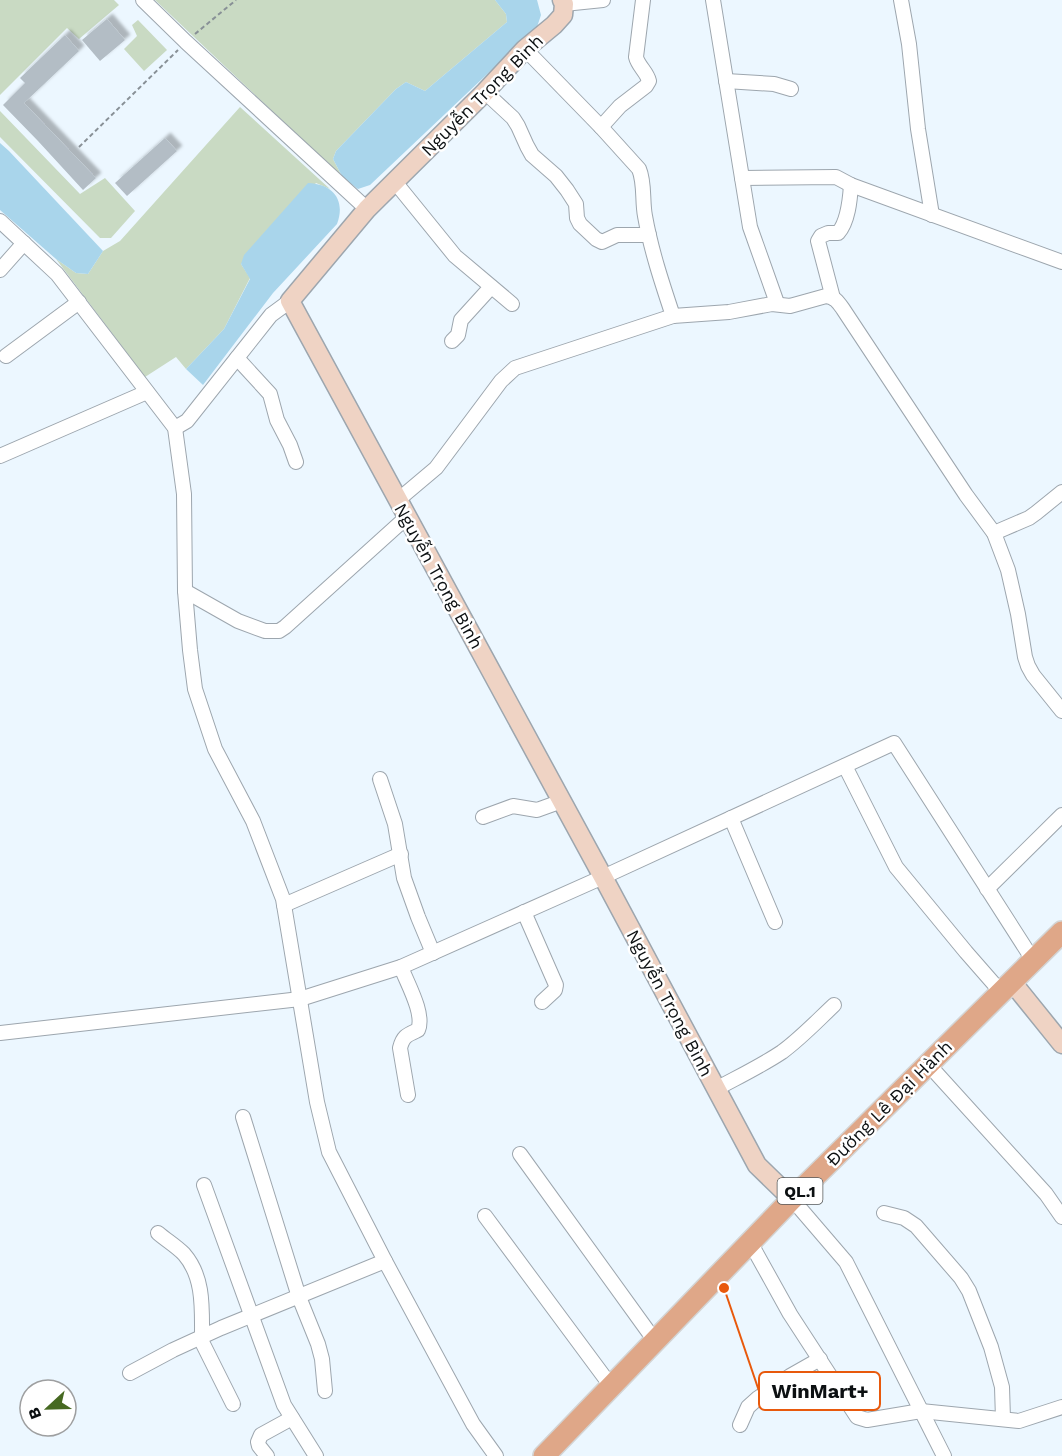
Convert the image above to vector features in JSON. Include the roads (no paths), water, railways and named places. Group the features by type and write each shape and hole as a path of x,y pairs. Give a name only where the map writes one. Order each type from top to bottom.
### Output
{"main road":[{"name":"Đường Lê Đại Hành","path":"543,1456 792,1199 1059,936"}],"street":[{"path":"143,0 367,209"},
{"path":"563,2 603,0"},
{"path":"601,127 620,106 646,86 649,81 636,57 643,0"},
{"path":"713,0 750,227 777,303 790,306 826,296 833,298"},
{"path":"900,0 909,44 918,129 932,215"},
{"name":"Nguyễn Trọng Bình","path":"563,2 563,15 554,25 525,49 367,209 290,301 757,1165 792,1199"},
{"path":"525,49 637,166 641,174 649,235 673,316"},
{"path":"726,81 774,84 791,89"},
{"path":"485,92 513,118 532,155 567,189 576,204 580,224 596,239 602,242 617,235 649,235"},
{"path":"742,178 836,177 851,185 1062,262"},
{"path":"395,182 445,246 512,304"},
{"path":"851,185 842,229 838,233 821,236 818,241 833,298 843,309 993,533 1008,570 1028,666 1062,711"},
{"path":"0,221 57,274 175,428 184,494 185,591 195,689 215,749 253,821 284,905 317,1102 329,1152 473,1424 496,1456"},
{"path":"0,270 24,243"},
{"path":"452,340 458,335 461,320 491,287"},
{"path":"175,428 187,421 271,315 290,301"},
{"path":"6,356 79,302"},
{"path":"398,500 436,468 511,370 526,363 673,316 729,312 777,303"},
{"path":"237,357 270,394 277,420 296,462"},
{"path":"0,456 147,392"},
{"path":"993,533 1021,522 1062,492"},
{"path":"185,591 238,621 265,631 279,630 408,516"},
{"path":"0,1033 300,999 401,967 894,743 1033,960"},
{"path":"845,766 896,867 966,952 1006,987 1062,1044"},
{"path":"380,779 395,824 404,878 433,953"},
{"path":"483,817 513,806 537,810 562,801"},
{"path":"987,889 1062,815"},
{"path":"731,818 775,922"},
{"path":"284,905 401,854"},
{"path":"525,912 556,985 555,990 542,1002"},
{"path":"401,967 418,1009 420,1022 418,1030 406,1036 400,1048 408,1095"},
{"path":"716,1089 781,1052 834,1005"},
{"path":"928,1064 1046,1194 1062,1217"},
{"path":"243,1117 299,1297 318,1344 325,1390"},
{"path":"520,1154 655,1341"},
{"path":"204,1185 284,1405 316,1456"},
{"path":"792,1199 846,1262 944,1456"},
{"path":"884,1214 904,1218 916,1226 961,1278 969,1291 990,1347 1002,1388 1003,1419"},
{"path":"484,1216 611,1386"},
{"path":"158,1233 186,1256 198,1278 201,1295 201,1337 233,1404"},
{"path":"750,1242 790,1314 857,1417 867,1420 921,1411 1019,1421 1062,1407"},
{"path":"130,1373 173,1350 251,1315 386,1261"},
{"path":"740,1425 748,1407 758,1398 819,1359"},
{"path":"267,1456 259,1446 261,1435 292,1418"}],"water":[{"path":"495,0 537,0 541,15 537,27 370,185 358,189 343,178 333,159 336,151 396,89 406,82 425,91 507,22 506,14"},
{"path":"0,143 103,251 88,274 76,273 56,259 0,210"},
{"path":"308,183 324,186 335,195 340,208 337,224 273,293 203,385 186,369 224,329 250,279 241,264 244,255"}],"place":[{"name":"WinMart+","path":"724,1288"}]}
